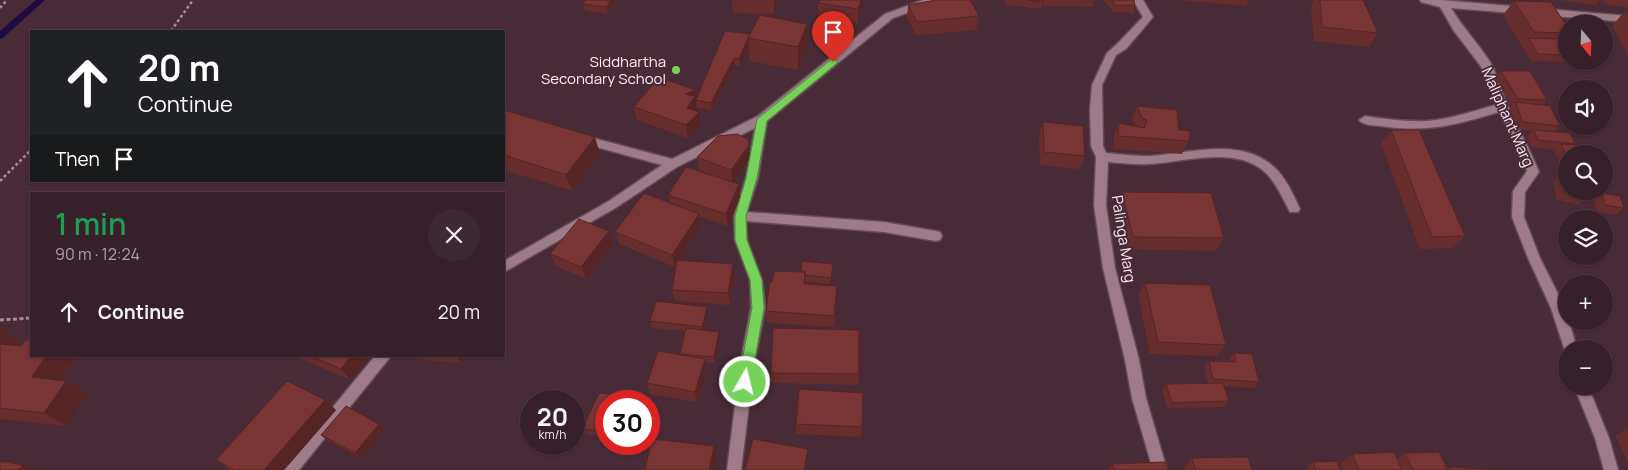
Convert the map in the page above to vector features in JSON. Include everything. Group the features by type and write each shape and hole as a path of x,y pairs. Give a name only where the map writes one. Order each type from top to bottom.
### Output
{"street":[{"path":"505,266 613,204 673,164 762,119 889,16 933,0"},
{"name":"Palinga Marg","path":"1138,0 1148,17 1122,46 1112,53 1097,85 1097,146 1102,157 1100,204 1109,268 1132,360 1139,398 1160,470"},
{"path":"1425,0 1444,4 1628,19"},
{"name":"Maliphant Marg","path":"1444,4 1458,29 1485,63 1494,81 1502,107 1522,144 1533,172 1519,191 1518,217 1534,258 1558,308 1567,340"},
{"path":"1365,120 1398,125 1428,125 1502,107"},
{"path":"734,470 747,364 758,308 756,280 741,240 740,216 752,178 762,119"},
{"path":"570,136 673,164"},
{"path":"1102,157 1147,160 1224,153 1250,157 1264,165 1280,180 1294,209"},
{"path":"740,216 884,227 936,236"},
{"path":"290,470 383,357"},
{"path":"1585,395 1602,438 1611,470"}],"path":[{"path":"0,8 7,0"},
{"path":"172,30 193,0"},
{"path":"0,181 30,151"},
{"path":"0,320 30,318"}],"building":[{"path":"585,0 610,0 607,7 583,4"},
{"path":"820,0 861,0 858,9 818,3"},
{"path":"936,0 970,0 979,16 917,22 908,5"},
{"path":"1112,0 1134,0 1135,8 1131,5 1116,6"},
{"path":"1320,0 1363,0 1378,33 1322,27"},
{"path":"1514,1 1551,2 1559,15 1558,33 1534,32"},
{"path":"760,15 807,24 798,47 748,38"},
{"path":"725,31 750,34 739,59 734,58 711,103 696,100"},
{"path":"1528,38 1558,39 1558,55 1538,54"},
{"path":"1501,71 1530,71 1547,100 1518,99"},
{"path":"659,77 696,90 685,94 695,96 687,108 699,112 686,125 634,107"},
{"path":"1515,102 1550,106 1558,126 1523,122"},
{"path":"1137,106 1177,110 1179,130 1190,131 1189,141 1118,136 1119,123 1144,128 1147,120 1142,118"},
{"path":"505,110 595,137 566,175 505,155"},
{"path":"1043,122 1083,126 1085,156 1044,152"},
{"path":"1391,130 1419,130 1465,236 1432,237"},
{"path":"1534,130 1558,132 1558,135 1571,135 1575,144 1538,140"},
{"path":"737,134 748,139 749,145 731,170 697,157 718,136"},
{"path":"686,167 739,184 726,214 668,195"},
{"path":"1122,192 1211,193 1224,238 1133,237"},
{"path":"644,193 699,214 672,255 615,232"},
{"path":"1613,195 1620,196 1624,208 1605,205 1603,200 1613,200"},
{"path":"579,219 609,231 581,267 550,254"},
{"path":"677,260 733,264 728,293 672,290"},
{"path":"802,261 833,264 831,278 805,275 805,272 801,272"},
{"path":"774,271 805,272 804,284 837,286 834,316 766,311 770,282 772,282"},
{"path":"1145,283 1210,285 1226,345 1158,342"},
{"path":"656,301 707,307 702,327 650,321"},
{"path":"686,328 719,332 714,357 680,354"},
{"path":"773,328 859,330 859,374 771,373"},
{"path":"26,340 30,340 30,357 45,357 32,377 66,381 44,413 0,408 0,344 21,346"},
{"path":"658,351 705,359 695,392 647,383"},
{"path":"1234,353 1252,354 1259,382 1213,379 1209,361 1236,362"},
{"path":"312,357 350,357 341,369"},
{"path":"287,381 325,400 264,470 234,470 216,460"},
{"path":"1223,383 1229,401 1172,403 1166,384"},
{"path":"799,389 863,393 862,427 796,424"},
{"path":"595,401 595,430 585,429 585,423"},
{"path":"346,406 379,424 355,453 321,435"},
{"path":"753,439 808,449 804,470 745,470"},
{"path":"660,440 714,446 709,470 645,470 648,455 660,455"},
{"path":"1394,452 1402,470 1359,470 1352,454"},
{"path":"1439,452 1448,470 1413,470 1405,453"},
{"path":"1248,457 1252,470 1196,470 1192,458"},
{"path":"0,461 23,465 19,470 0,470"},
{"path":"1337,461 1340,470 1316,470 1313,462"},
{"path":"1165,462 1168,470 1114,470 1112,464"},
{"path":"1450,467 1488,469 1488,470 1451,470"}],"waterway":[{"path":"0,36 41,0"}],"place":[{"name":"Siddhartha Secondary School","path":"676,70"}],"route":[{"path":"745,382 758,308 756,280 741,240 740,216 752,178 762,119 833,62"}]}
